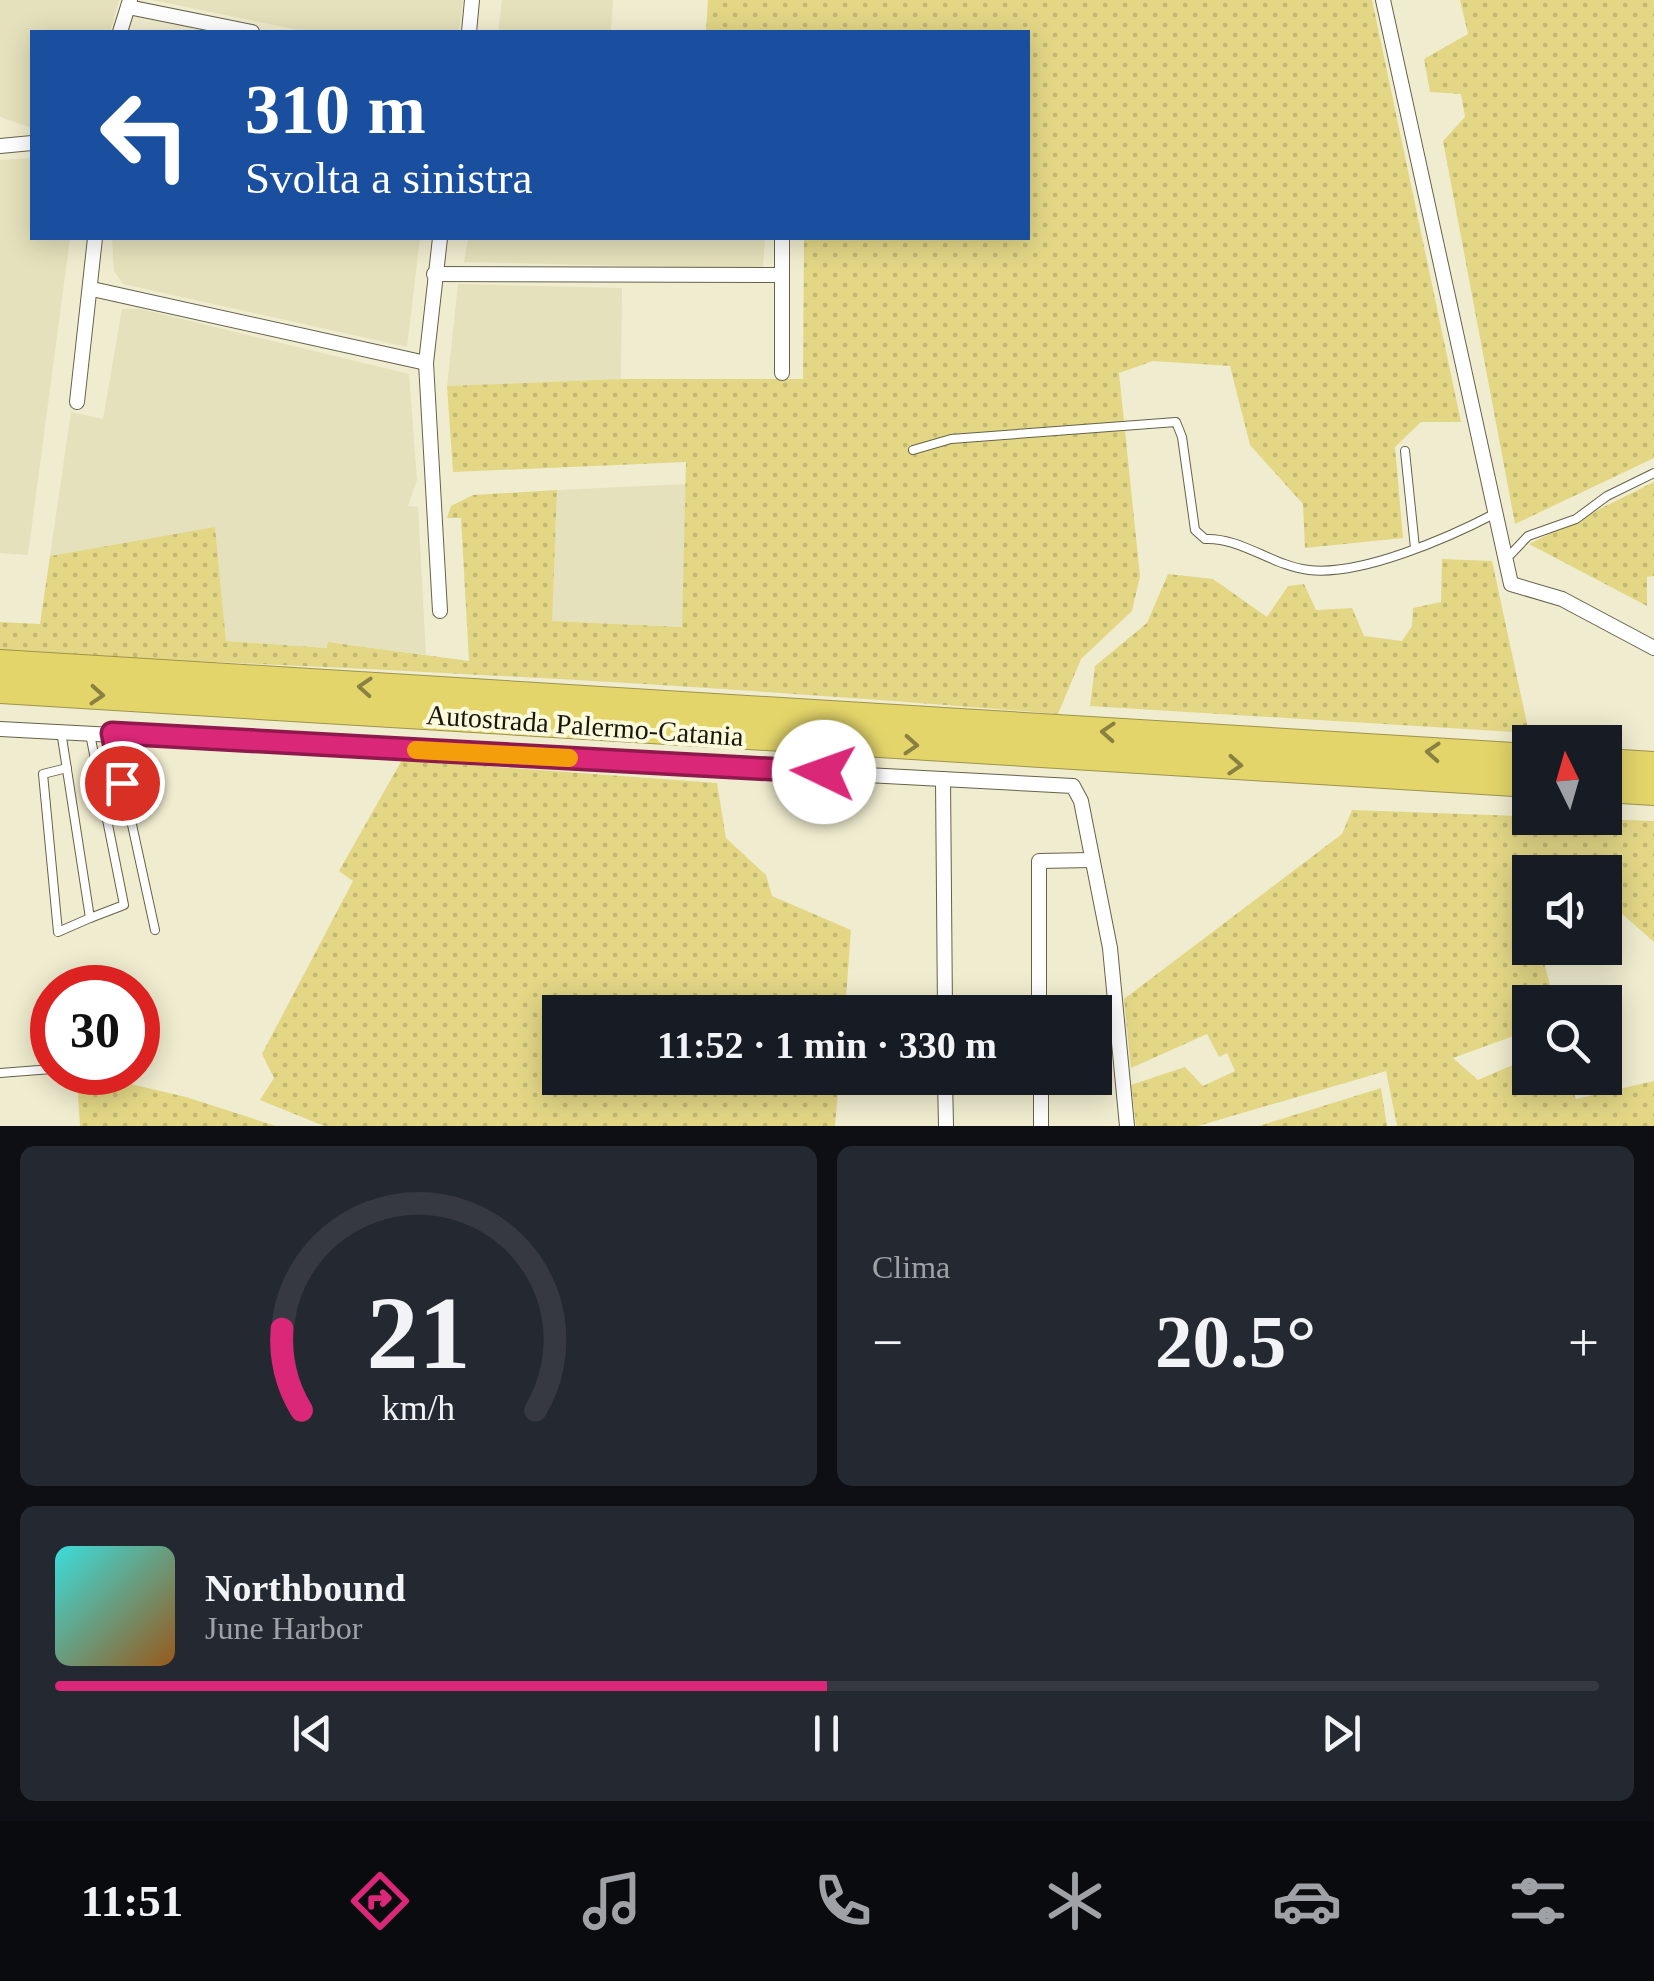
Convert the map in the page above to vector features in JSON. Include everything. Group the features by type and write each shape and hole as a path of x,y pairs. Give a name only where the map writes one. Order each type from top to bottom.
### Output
{"highway":[{"name":"Autostrada Palermo-Catania","path":"0,664 1512,757"},
{"name":"Autostrada Palermo-Catania","path":"0,690 1512,783"},
{"path":"1622,763 1654,766"},
{"path":"1622,789 1654,791"}],"street":[{"path":"468,30 472,0"},
{"path":"1383,0 1511,584 1562,599 1654,648"},
{"path":"121,30 129,4 243,30"},
{"path":"0,146 30,143"},
{"path":"77,402 95,240"},
{"path":"440,240 426,364 440,611"},
{"path":"782,240 782,374"},
{"path":"434,274 782,276"},
{"path":"92,289 426,364"},
{"path":"0,730 1073,786 1110,948 1127,1126"},
{"path":"943,779 945,995"},
{"path":"1039,995 1039,861 1092,860"},
{"path":"946,1095 946,1126"},
{"path":"1040,1095 1041,1126"}],"lane":[{"path":"913,450 951,439 1176,422 1182,437 1194,530 1205,538 1310,570 1341,568 1415,548 1494,514"},
{"path":"1405,451 1415,548"},
{"path":"1511,554 1528,536 1576,519 1607,496 1654,473"},
{"path":"61,731 90,918"},
{"path":"67,768 44,774 58,932 124,904 90,732"},
{"path":"112,733 156,930"},
{"path":"0,1074 30,1071"}],"shaded area":[{"path":"0,0 119,0 111,30 30,30 30,127 0,117"},
{"path":"152,0 463,0 459,30 298,30"},
{"path":"502,0 613,0 611,30 498,30"},
{"path":"708,0 1372,0 1461,422 1421,422 1395,447 1403,538 1305,548 1303,504 1250,445 1230,366 1153,361 1119,373 1140,576 1132,611 1081,659 1058,714 529,678 0,653 0,622 40,624 50,556 215,527 226,641 327,648 328,642 469,661 461,518 447,518 451,506 473,495 557,490 552,621 682,627 686,462 453,472 447,386 621,379 803,379 804,240 1030,240 1030,30 706,30"},
{"path":"1460,0 1654,0 1654,458 1515,524 1443,141 1465,117 1461,94 1430,92 1424,59 1468,34"},
{"path":"30,158 30,240 70,240 28,555 0,553 0,160"},
{"path":"112,240 420,240 407,347 123,284 114,271"},
{"path":"468,240 765,240 763,269 464,262"},
{"path":"458,284 622,288 621,379 447,386"},
{"path":"122,309 141,309 409,374 417,480 408,506 418,507 426,655 329,642 328,648 226,641 215,528 50,556 71,412 103,419"},
{"path":"1654,482 1654,576 1647,577 1647,606 1529,544"},
{"path":"686,484 683,627 551,621 557,490"},
{"path":"1442,559 1492,561 1527,725 1512,725 1512,732 1090,706 1095,666 1147,623 1168,574 1213,579 1267,617 1288,586 1304,584 1316,610 1352,608 1364,636 1402,641 1412,626 1413,608 1441,602"},
{"path":"402,760 717,783 726,838 766,875 772,896 851,930 846,995 542,995 542,1095 838,1095 835,1126 324,1126 260,1100 274,1078 262,1054 353,881 339,871"},
{"path":"1352,810 1512,816 1512,835 1622,835 1622,820 1654,821 1654,942 1622,914 1622,855 1512,855 1512,965 1545,965 1550,985 1512,985 1512,1037 1453,1058 1478,1080 1512,1065 1512,1095 1574,1095 1576,1099 1622,1095 1622,1088 1654,1081 1654,1126 1397,1126 1386,1071 1198,1126 1136,1126 1131,1085 1185,1067 1203,1086 1235,1071 1227,1053 1219,1057 1207,1034 1131,1068 1124,999 1342,834"},
{"path":"1381,1088 1387,1126 1259,1126"},
{"path":"160,1091 276,1126 80,1126 78,1095 160,1095"}],"slow traffic":[{"path":"416,750 569,758"}],"route":[{"path":"122,783 112,733 824,772"}]}
